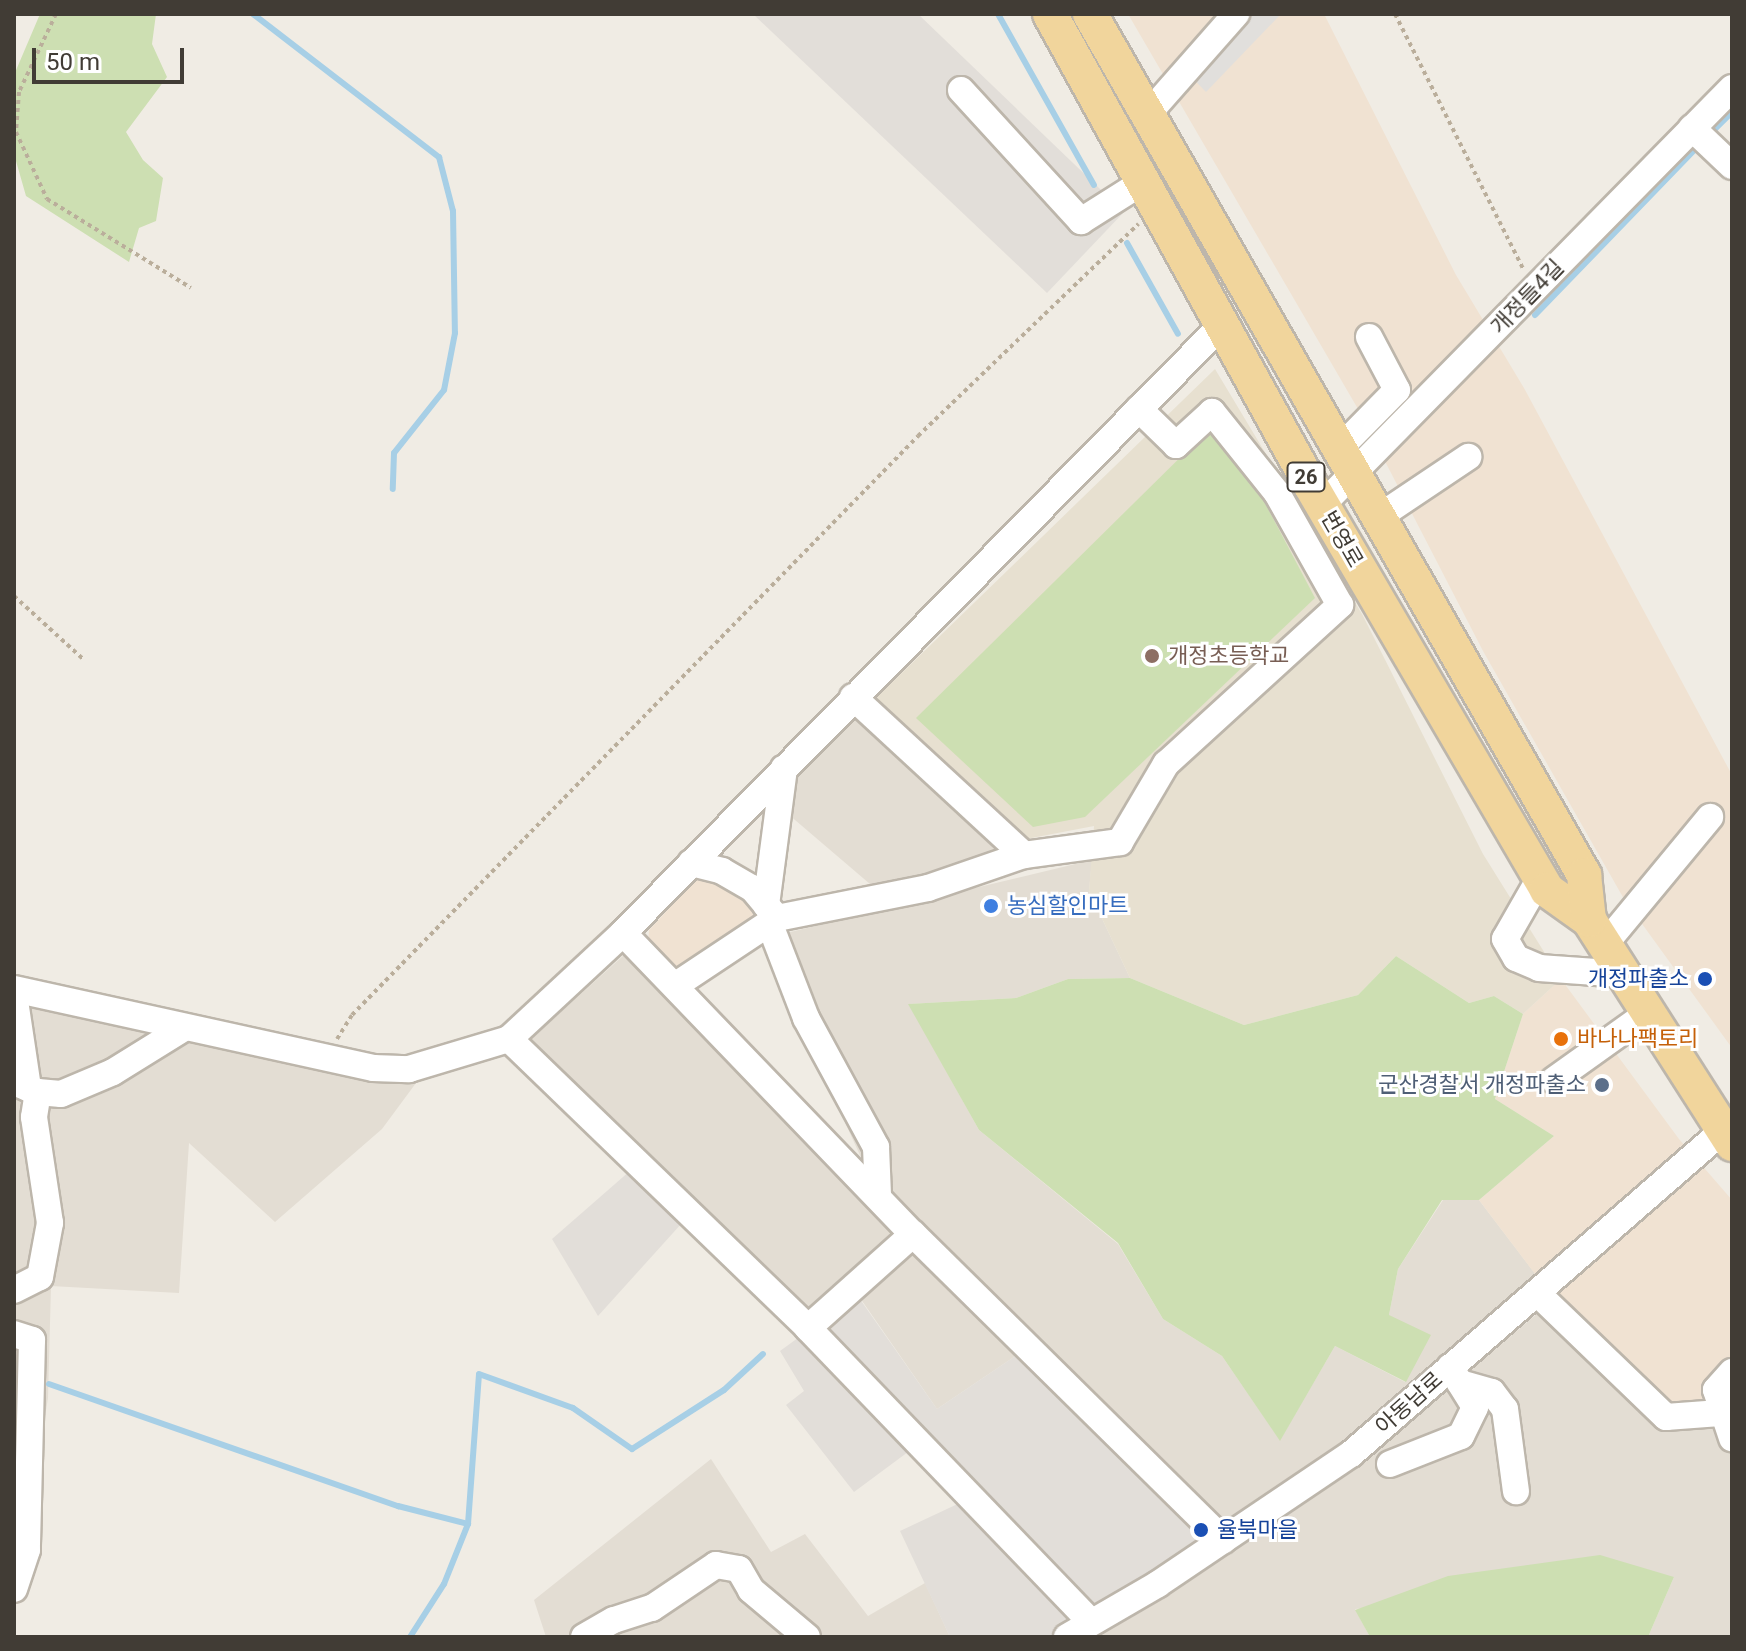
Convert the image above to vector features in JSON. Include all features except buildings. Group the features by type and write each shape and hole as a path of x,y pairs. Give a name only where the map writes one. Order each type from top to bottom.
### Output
{"main road":[{"name":"번영로","path":"1050,14 1322,505 1547,890 1597,932 1727,1137"},
{"name":"번영로","path":"1090,14 1584,875 1597,932"}],"street":[{"path":"1147,115 1236,14"},
{"name":"개정들4길","path":"1322,505 1346,463 1700,136 1732,88"},
{"path":"961,90 1081,221 1151,193"},
{"path":"1700,136 1732,166"},
{"path":"14,1290 40,1277 50,1223 14,992 325,1058 409,1069 509,1039 623,933 1222,325"},
{"path":"1346,463 1397,390 1369,337"},
{"path":"676,985 771,915 928,888 1024,855 1120,842 1166,764 1340,605 1277,493 1212,412 1176,445 1139,409"},
{"path":"1377,518 1468,457"},
{"path":"853,697 1024,855"},
{"path":"771,915 784,768"},
{"path":"1597,932 1710,817"},
{"path":"691,863 722,871 752,888 771,915 806,1018 876,1147 878,1194"},
{"path":"1540,878 1505,939 1516,958 1539,968 1624,974"},
{"path":"623,933 878,1194 913,1234 1223,1540"},
{"path":"1554,1080 1648,1013"},
{"path":"27,1087 61,1094 87,1085 184,1028"},
{"path":"509,1039 808,1328 1091,1622"},
{"name":"아동남로","path":"1067,1637 1223,1540 1351,1454 1455,1375 1537,1293 1727,1137"},
{"path":"808,1328 913,1234"},
{"path":"1537,1293 1666,1417 1720,1413"},
{"path":"14,1334 32,1340 27,1550 14,1589"},
{"path":"1732,1372 1716,1390 1720,1413 1732,1438"},
{"path":"1390,1464 1461,1436 1475,1407 1455,1375"},
{"path":"1455,1375 1492,1392 1505,1409 1516,1491"},
{"path":"584,1637 614,1620 652,1608 716,1565 739,1569 751,1590 807,1637"}],"path":[{"path":"56,14 19,92 16,132 47,199 191,288"},
{"path":"1395,14 1534,290"},
{"path":"325,1058 352,1015 1151,193"},
{"path":"14,596 84,660"}],"shaded area":[{"path":"753,14 918,14 1124,212 1047,293"},
{"path":"1128,14 1324,14 1456,275 1524,388 1732,775 1732,1048 1624,899 1483,651 1358,409"},
{"path":"1224,14 1281,14 1206,92 1175,60"},
{"name":"개정초등학교","path":"1215,369 1362,614 1483,854 1561,979 1523,1014 1494,996 1469,1003 1396,956 1358,995 1244,1025 1130,978 1089,891 1094,826 1021,840 876,698"},
{"path":"857,714 1004,851 877,890 788,814 794,781"},
{"path":"1092,860 1089,891 1130,978 1068,979 1016,998 909,1004 979,1130 1118,1244 1163,1319 1222,1356 1280,1440 1335,1346 1405,1382 1389,1315 1398,1269 1443,1200 1479,1200 1540,1280 1326,1465 1223,1526 864,1164 761,939"},
{"path":"702,873 727,881 761,916 678,975 648,946 649,930"},
{"path":"624,955 816,1154 1023,1351 937,1409 858,1295 807,1312 528,1042"},
{"path":"1561,979 1679,1139 1732,1200 1732,1423 1666,1407 1554,1299 1479,1200 1554,1136 1495,1099 1523,1014"},
{"path":"14,998 416,1083 382,1129 275,1222 189,1143 179,1293 51,1286 48,1398 14,1602"},
{"path":"631,1170 682,1223 598,1316 552,1239"},
{"path":"857,1295 937,1409 1023,1351 1217,1534 1055,1637 950,1637 900,1531 964,1501 912,1449 854,1492 786,1405 804,1391 780,1351"},
{"path":"1554,1299 1732,1423 1732,1637 1648,1637 1674,1577 1355,1609 1370,1637 1089,1637 1258,1531 1399,1432"},
{"path":"711,1459 771,1552 805,1534 868,1616 925,1583 950,1637 546,1637 534,1600"}],"green space":[{"path":"40,14 156,14 152,44 167,77 126,132 143,160 163,178 156,221 139,228 129,262 26,196 14,154 14,75"},
{"path":"1227,431 1315,598 1085,817 1033,827 916,718 1206,432"},
{"path":"1396,956 1469,1003 1494,996 1523,1014 1495,1099 1554,1136 1479,1200 1442,1200 1398,1269 1389,1315 1431,1335 1406,1382 1335,1346 1280,1441 1222,1356 1163,1319 1118,1243 979,1130 908,1004 1016,998 1068,979 1130,978 1244,1025 1358,995"},
{"path":"1600,1555 1674,1577 1648,1637 1370,1637 1355,1610 1448,1576"}],"waterway":[{"path":"253,14 439,157 453,211 455,333 444,390 394,453 393,489"},
{"path":"998,14 1094,185"},
{"path":"1710,134 1732,112"},
{"path":"1535,315 1699,145"},
{"path":"1127,243 1178,334"},
{"path":"410,1637 444,1584 468,1524 479,1374 573,1408 632,1449 724,1390 763,1354"},
{"path":"49,1384 398,1506 468,1524"}],"place":[{"name":"개정초등학교","path":"1152,656"},
{"name":"농심할인마트","path":"991,906"},
{"name":"개정파출소","path":"1705,979"},
{"name":"바나나팩토리","path":"1561,1039"},
{"name":"군산경찰서 개정파출소","path":"1602,1085"},
{"name":"율북마을","path":"1201,1530"}]}
